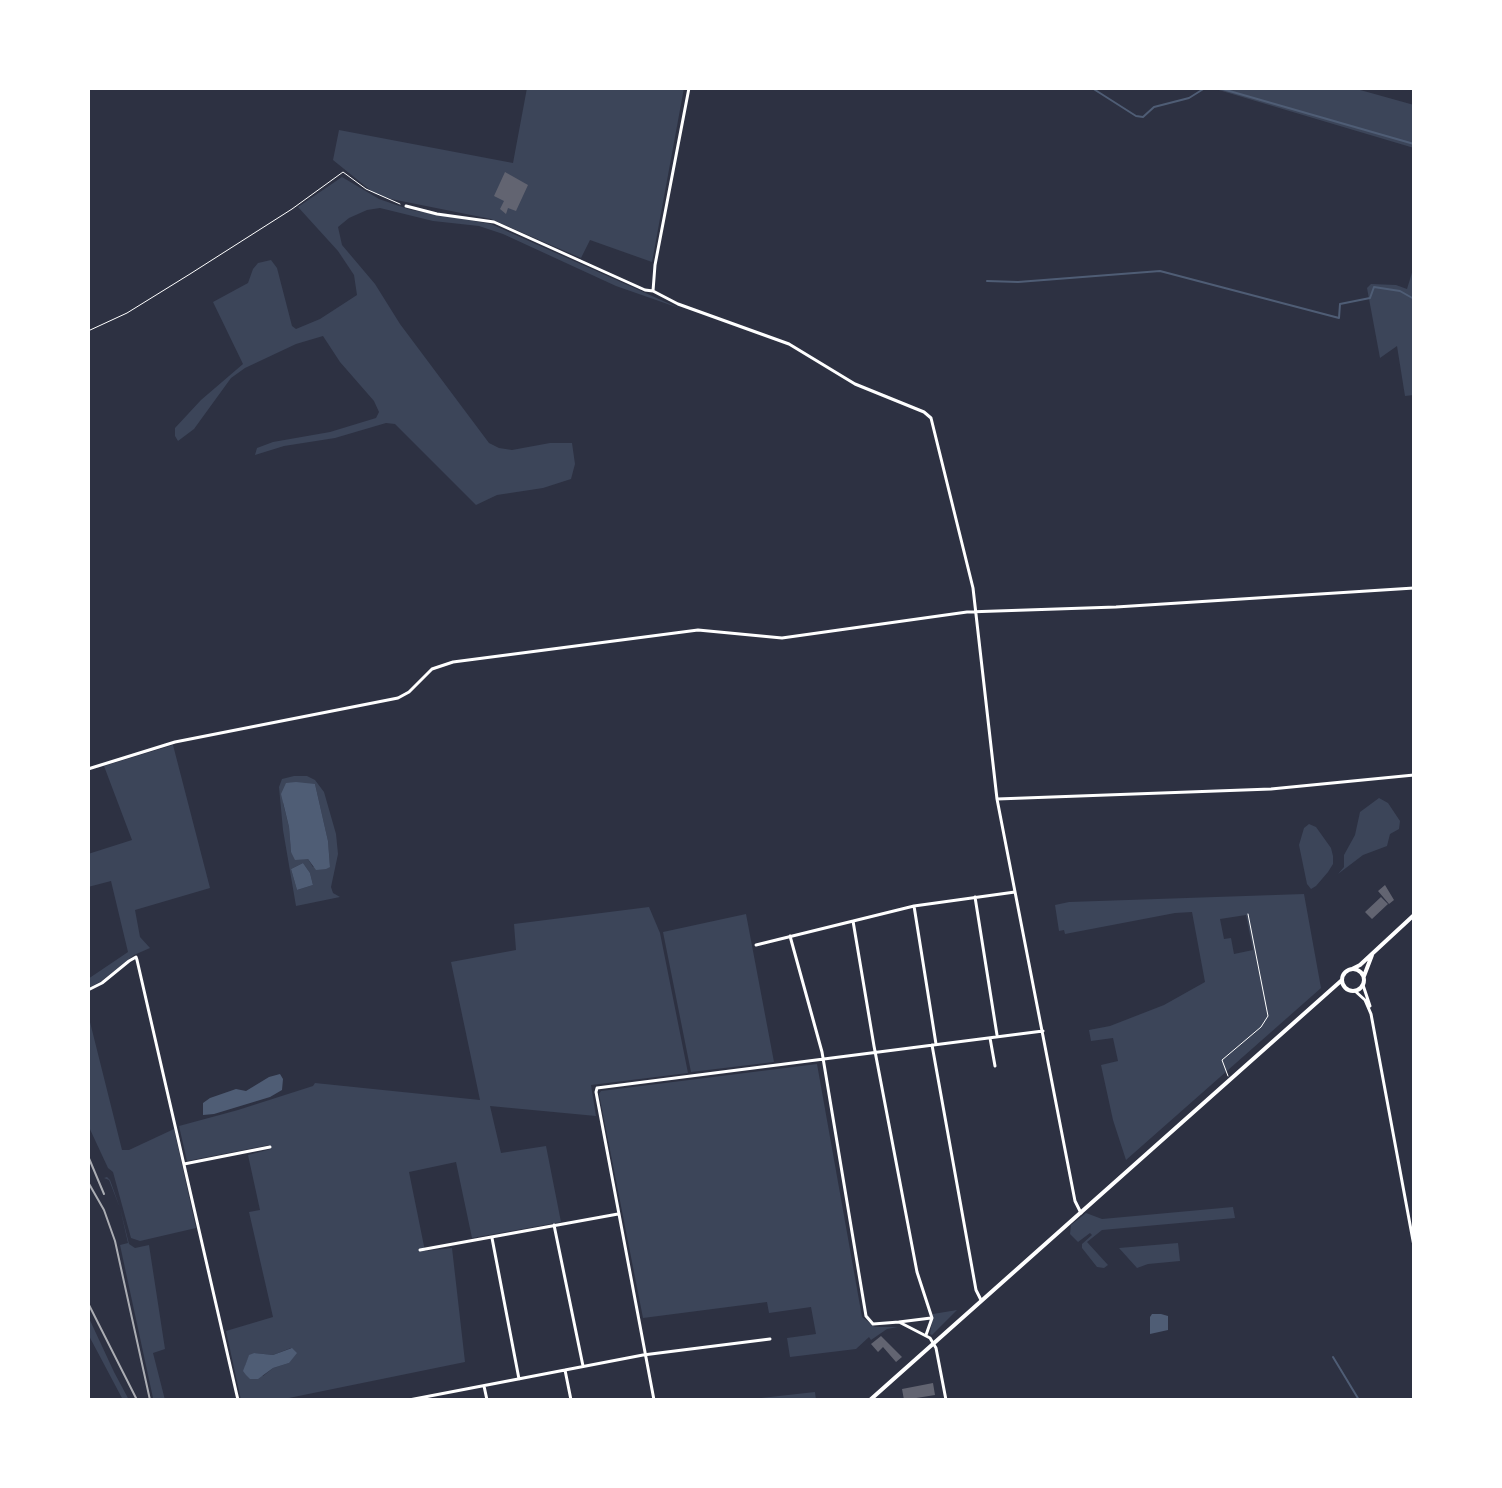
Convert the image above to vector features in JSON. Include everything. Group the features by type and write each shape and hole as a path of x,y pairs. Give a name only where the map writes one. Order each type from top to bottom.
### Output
{"main road":[{"path":"870,1400 1342,980 1346,971 1414,915"},
{"path":"1318,1001 1345,988 1355,991 1363,985 1375,950"},
{"path":"1352,969 1364,976"},
{"path":"1342,980 1345,988"}],"street":[{"path":"653,291 655,265 689,88"},
{"path":"406,206 494,222 693,310 789,344 855,384 924,412 931,418 978,612 997,799 1075,1201 1081,1213"},
{"path":"88,769 175,742 398,698 409,692 432,669 444,664 698,630 782,638 978,612 1116,607 1414,588"},
{"path":"997,799 1271,789 1414,775"},
{"path":"756,945 914,906 1015,892"},
{"path":"975,897 997,1037"},
{"path":"914,906 934,1045 976,1290 982,1301"},
{"path":"853,921 917,1272 932,1318 926,1335"},
{"path":"790,936 823,1059 866,1316 876,1325 932,1318"},
{"path":"88,990 136,957 238,1400"},
{"path":"1363,985 1414,1246"},
{"path":"1355,991 1365,1000 1371,1014"},
{"path":"654,1400 597,1088 1043,1031"},
{"path":"990,1038 995,1066"},
{"path":"184,1164 270,1147"},
{"path":"420,1250 618,1214"},
{"path":"554,1225 583,1367"},
{"path":"492,1238 519,1379"},
{"path":"899,1322 934,1342 946,1400"},
{"path":"409,1400 645,1355 770,1339"},
{"path":"565,1370 571,1400"},
{"path":"484,1386 487,1400"}],"path":[{"path":"88,331 127,313 190,274 292,209 343,172 380,197 406,206"},
{"path":"1230,1079 1222,1060 1261,1027 1268,1016 1248,914"}],"shaded area":[{"path":"527,88 684,88 652,262 590,240 581,258 491,219 375,194 333,160 339,130 513,163"},
{"path":"1212,88 1353,88 1414,105 1414,148"},
{"path":"342,177 379,199 411,210 491,224 679,308 616,286 479,226 433,221 380,208 349,218 338,227 342,245 375,284 400,324 489,443 512,450 550,443 572,443 575,464 571,479 543,488 497,495 476,505 395,424 386,423 335,438 284,446 255,455 257,448 273,442 330,432 376,418 379,412 374,401 340,362 323,336 296,344 231,378 194,429 178,441 175,428 201,400 243,364 213,302 248,283 258,263 271,260 277,268 292,326 296,329 320,319 357,295 354,275 338,251 298,207"},
{"path":"1414,266 1414,395 1405,396 1397,346 1380,358 1367,288 1371,284 1396,285 1407,289"},
{"path":"173,745 210,888 135,910 140,937 150,948 134,955 88,988 88,979 128,952 111,881 88,887 88,854 132,840 104,766"},
{"path":"307,776 315,780 324,792 336,834 338,854 331,887 333,893 340,897 296,906 283,830 279,787 282,779","holes":["315,784 328,841 330,867 313,867 308,859 291,852 283,803","303,863 313,885 297,890 291,869"]},
{"path":"286,783 315,784 328,841 330,867 326,869 316,870 308,859 295,860 291,852 281,794"},
{"path":"1379,798 1388,803 1400,821 1399,829 1390,834 1387,846 1363,855 1338,874 1344,867 1344,855 1355,835 1360,812"},
{"path":"1309,824 1316,827 1333,856 1328,872 1311,889 1307,884 1299,845 1304,828"},
{"path":"303,863 313,885 297,890 291,869"},
{"path":"1304,894 1321,988 1126,1160 1101,1065 1118,1061 1113,1038 1091,1041 1089,1030 1110,1026 1164,1005 1205,982 1192,912 1065,934 1064,930 1059,931 1055,905","holes":["1246,915 1253,950 1234,954 1231,938 1224,939 1220,919"]},
{"path":"649,907 660,933 688,1073 591,1085 596,1116 490,1106 501,1153 546,1146 561,1222 472,1238 456,1162 409,1172 425,1251 452,1248 465,1362 279,1400 241,1400 226,1331 273,1317 249,1212 260,1210 248,1155 271,1149 269,1145 187,1161 179,1126 238,1110 315,1083 480,1100 451,962 516,950 514,924","holes":["291,1348 289,1363 273,1368 263,1376 245,1366 249,1356 254,1353 273,1355"]},
{"path":"746,914 774,1062 691,1072 663,932"},
{"path":"88,1014 122,1150 129,1150 174,1129 196,1228 140,1241 131,1238 113,1172 108,1168 88,1125"},
{"path":"817,1064 862,1317 875,1327 898,1327 887,1329 871,1340 869,1337 856,1349 790,1357 787,1338 816,1334 811,1307 769,1313 767,1302 643,1318 599,1094 601,1091"},
{"path":"280,1074 282,1090 270,1097 203,1115 203,1103 210,1098 236,1089 246,1091"},
{"path":"1233,1207 1235,1218 1102,1230 1087,1242 1108,1265 1104,1268 1097,1267 1082,1248 1082,1244 1092,1235 1090,1233 1078,1242 1070,1234 1071,1225 1086,1213 1102,1219"},
{"path":"120,1208 129,1244 135,1248 149,1245 165,1349 153,1353 165,1400 153,1398 120,1245 128,1243"},
{"path":"1178,1243 1180,1261 1137,1268 1119,1248"},
{"path":"957,1310 932,1335 930,1334 933,1314"},
{"path":"88,1316 129,1400 123,1400 88,1334"},
{"path":"1168,1316 1168,1330 1150,1334 1150,1317"},
{"path":"292,1348 297,1353 289,1363 273,1368 258,1379 250,1379 243,1371 249,1355 273,1355"},
{"path":"815,1392 816,1400 761,1398"}],"building":[{"path":"505,172 528,185 516,211 508,208 506,214 500,209 504,201 494,196"},
{"path":"1385,885 1394,900 1389,904 1378,891"},
{"path":"1381,897 1388,904 1372,919 1365,912"},
{"path":"881,1336 902,1357 896,1362 883,1347 878,1352 871,1344"},
{"path":"933,1383 935,1395 904,1400 902,1389"}],"waterway":[{"path":"1092,88 1136,116 1143,117 1154,107 1189,98 1205,88"},
{"path":"1219,88 1414,144"},
{"path":"987,281 1018,282 1160,271 1339,318 1340,304 1370,298 1374,287 1400,291 1414,299"},
{"path":"1333,1357 1359,1400"}],"railway":[{"path":"88,1156 104,1194"},
{"path":"88,1182 104,1210 115,1241 150,1400"},
{"path":"88,1303 137,1400"}]}
